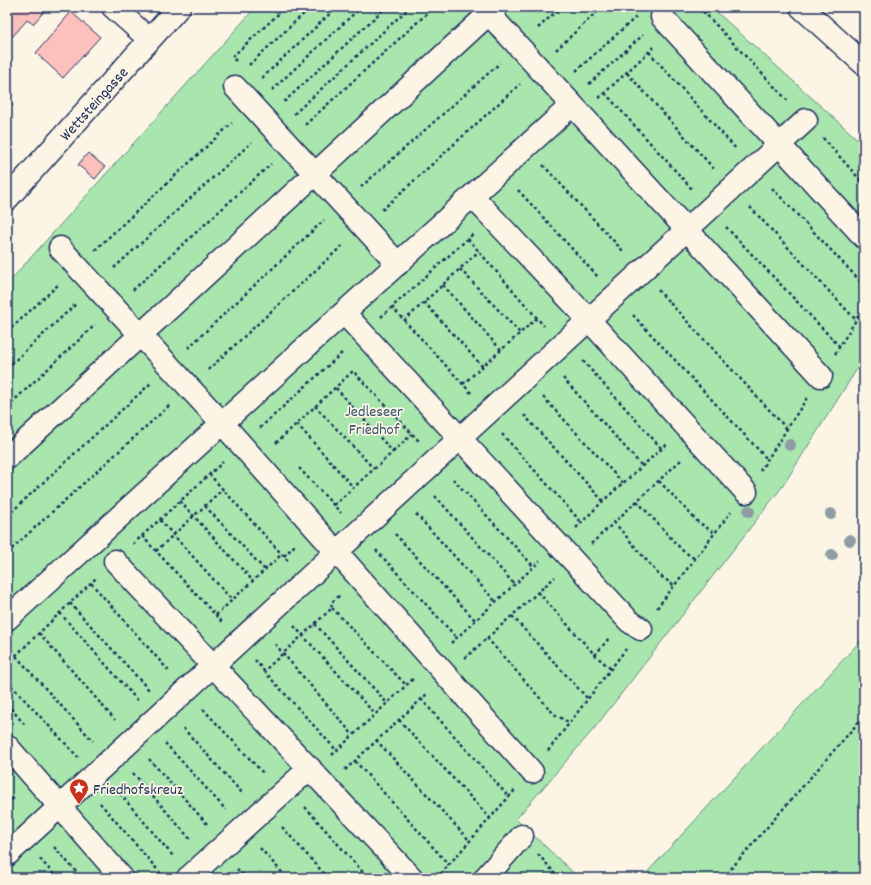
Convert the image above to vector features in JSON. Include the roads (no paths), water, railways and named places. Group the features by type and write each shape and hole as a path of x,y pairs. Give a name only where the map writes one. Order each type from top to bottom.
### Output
{"street":[{"path":"113,7 149,39"},
{"name":"Wettsteingasse","path":"7,199 179,7"},
{"path":"801,7 864,64"},
{"path":"7,458 492,10 519,46 821,376"},
{"path":"668,23 780,143 864,237"},
{"path":"245,80 259,100 280,117 295,138 315,174 398,264"},
{"path":"7,619 472,196 574,107"},
{"path":"7,855 806,120"},
{"path":"472,196 588,319 746,492"},
{"path":"60,248 222,423 358,578 532,772"},
{"path":"344,313 629,621 641,629"},
{"path":"115,560 412,878"},
{"path":"7,746 122,878"},
{"path":"189,877 243,828 312,770"},
{"path":"485,878 522,836"}],"place":[{"name":"Friedhofskreuz","path":"79,805"}],"park label":[{"name":"Jedleseer Friedhof","path":"374,419"}]}
